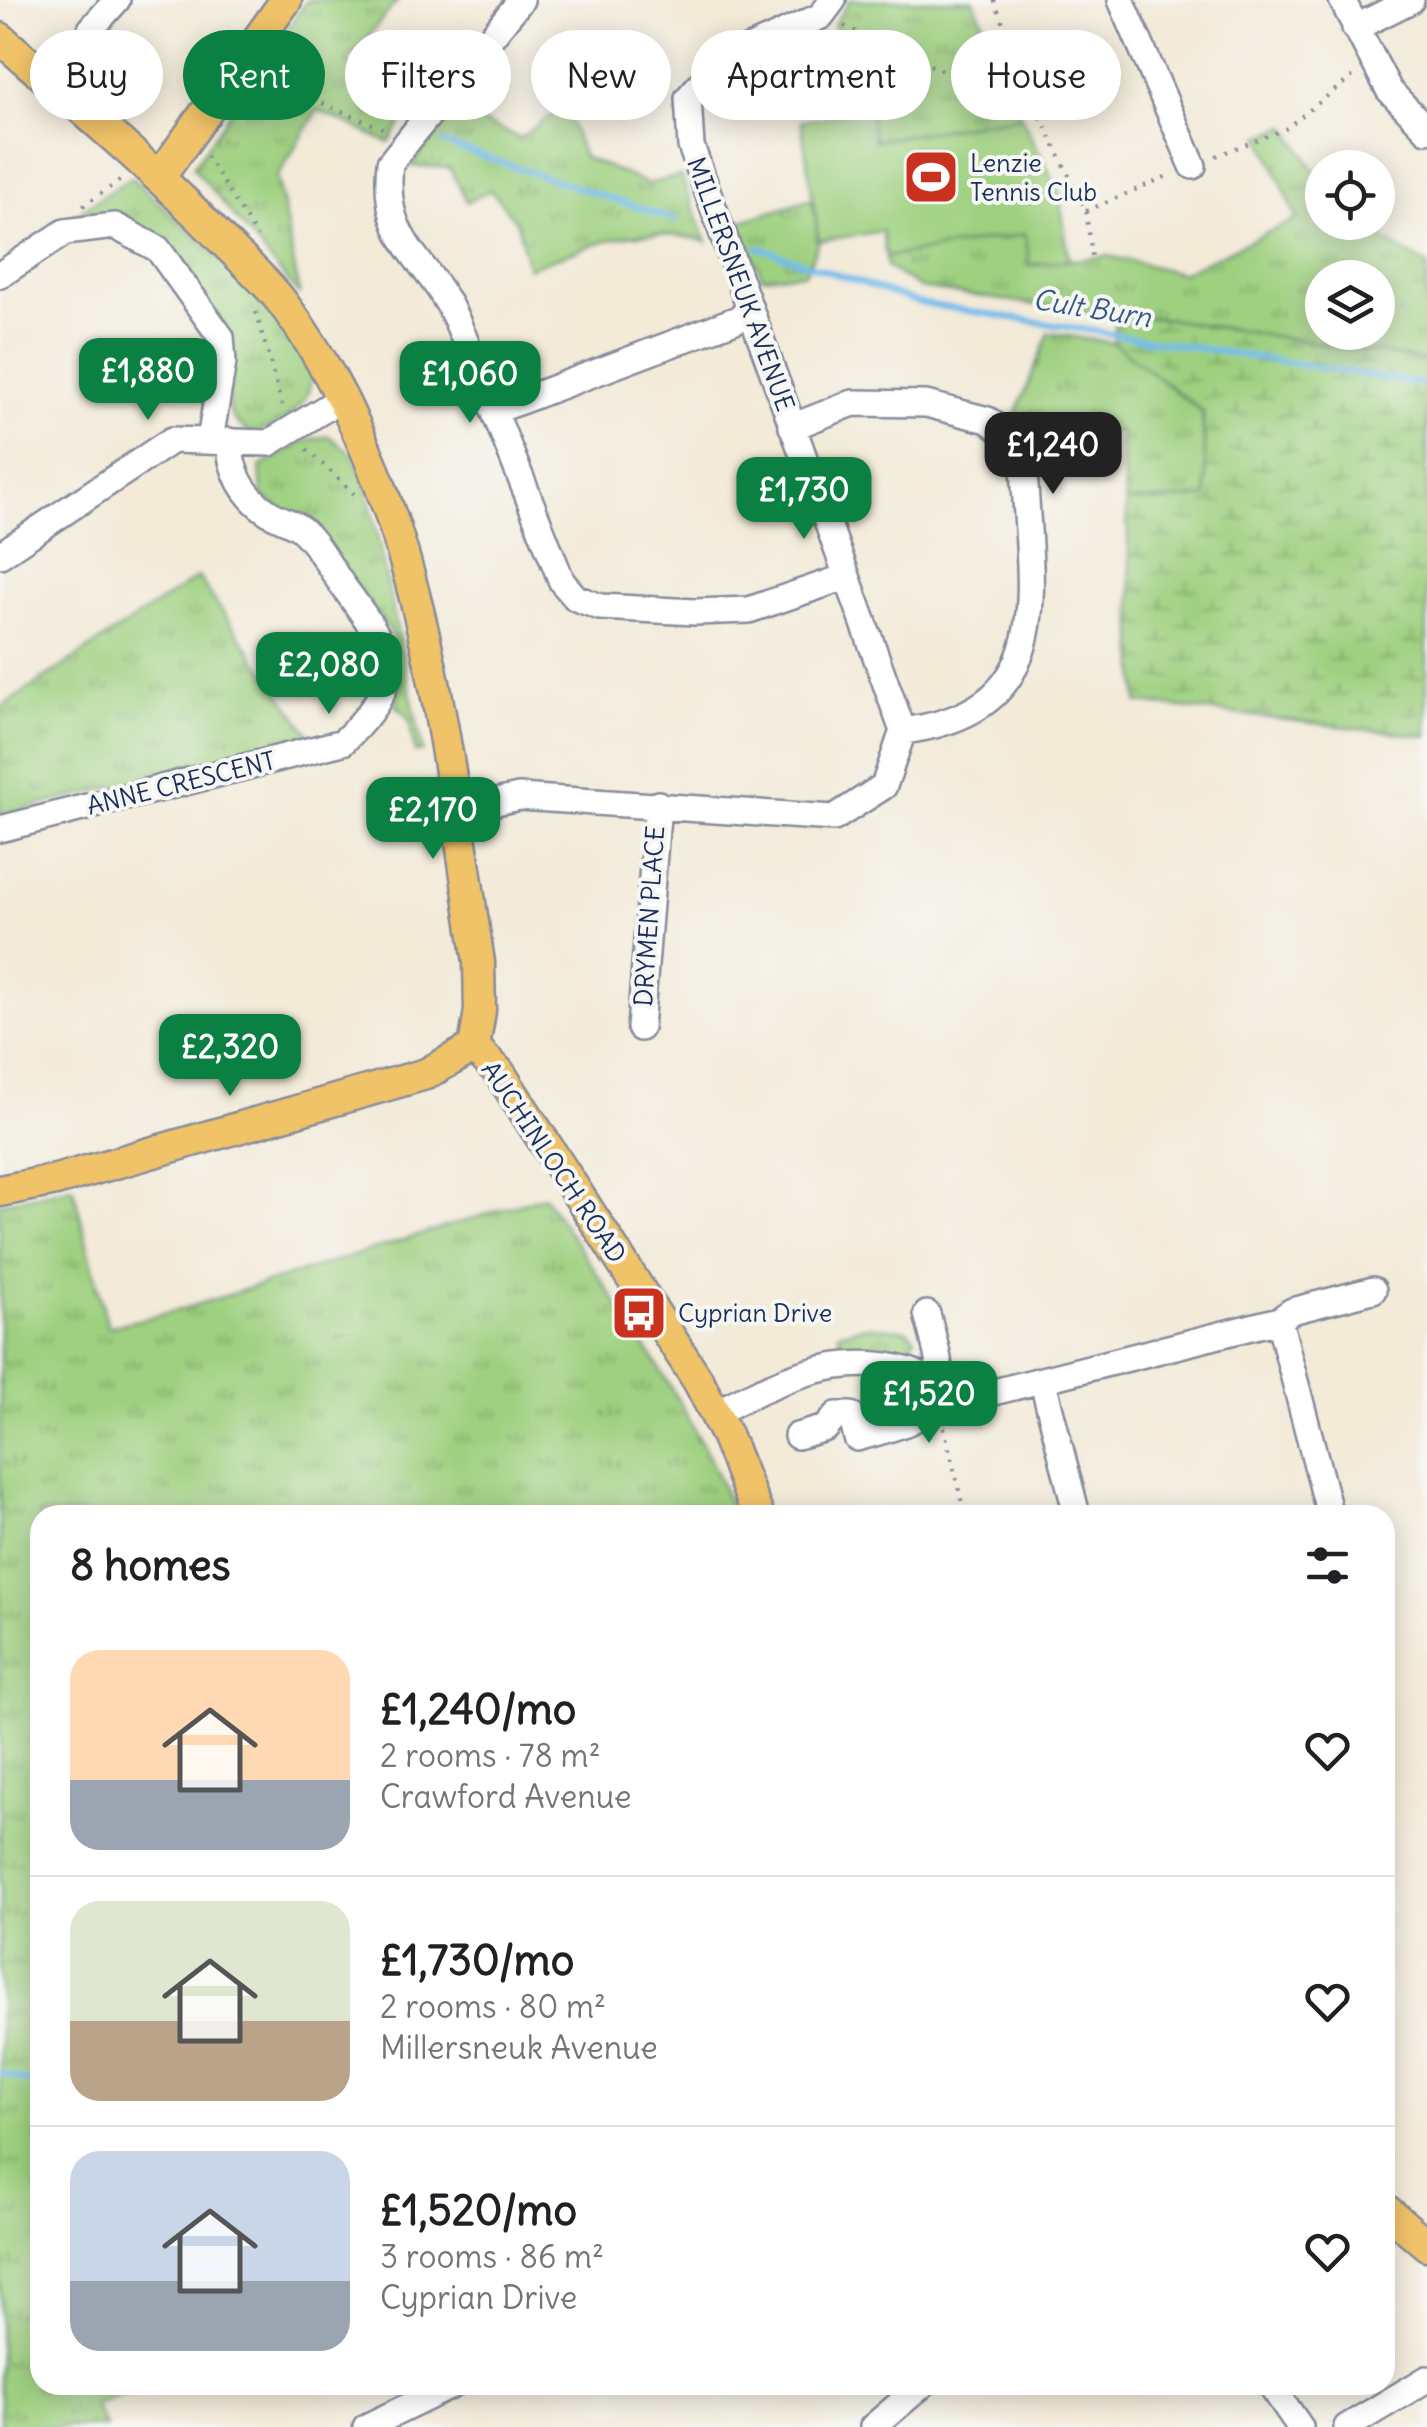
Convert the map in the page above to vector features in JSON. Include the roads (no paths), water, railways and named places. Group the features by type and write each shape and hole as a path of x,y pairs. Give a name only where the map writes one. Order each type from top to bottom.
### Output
{"main road":[{"path":"161,175 236,67 274,4"},
{"name":"AUCHINLOCH ROAD","path":"0,38 56,68 161,175 280,300 344,397 390,507 455,811 479,962 480,1010 474,1048 499,1072 716,1413 754,1505"},
{"path":"0,1191 56,1180 426,1074 474,1048"},
{"path":"1395,2218 1427,2245"}],"street":[{"path":"92,28 116,0"},
{"path":"521,0 390,163 386,196 402,243 453,313 562,582 576,598 600,607 695,612 749,610 846,577"},
{"path":"1121,0 1192,166"},
{"path":"1342,0 1389,90 1427,130"},
{"path":"1355,28 1412,0"},
{"name":"MILLERSNEUK AVENUE","path":"827,8 720,62 688,98 691,146 903,731"},
{"path":"0,276 65,232 115,226 158,250 221,337 219,441"},
{"path":"494,410 751,314"},
{"path":"0,555 172,440 269,443 344,397"},
{"path":"455,811 519,797 834,818 884,786 903,731 942,726 974,710 1014,675 1030,634 1024,464 1012,439 988,420 926,404 853,403 792,427"},
{"name":"ANNE CRESCENT","path":"0,829 343,742 373,713 387,678 384,640 302,529 267,512 242,490 219,441"},
{"name":"DRYMEN PLACE","path":"640,1028 658,804"},
{"path":"716,1413 773,1381 844,1366 908,1371 972,1396 1043,1382 1279,1320 1292,1311 1372,1290"},
{"path":"796,1436 826,1428 837,1415 851,1415 858,1438 918,1421 929,1414 947,1389 927,1314"},
{"path":"1279,1320 1327,1505"},
{"path":"1043,1382 1074,1505"},
{"path":"1347,2427 1427,2379"},
{"path":"366,2427 432,2395"},
{"path":"874,2427 911,2395"},
{"path":"1278,2395 1300,2427"}],"waterway":[{"name":"Cult Burn","path":"443,143 676,220"},
{"name":"Cult Burn","path":"758,247 919,303 1427,385"},
{"path":"0,2073 30,2083"}],"place":[{"name":"Lenzie Tennis Club","path":"931,177"},
{"name":"Cyprian Drive","path":"639,1313"}]}
